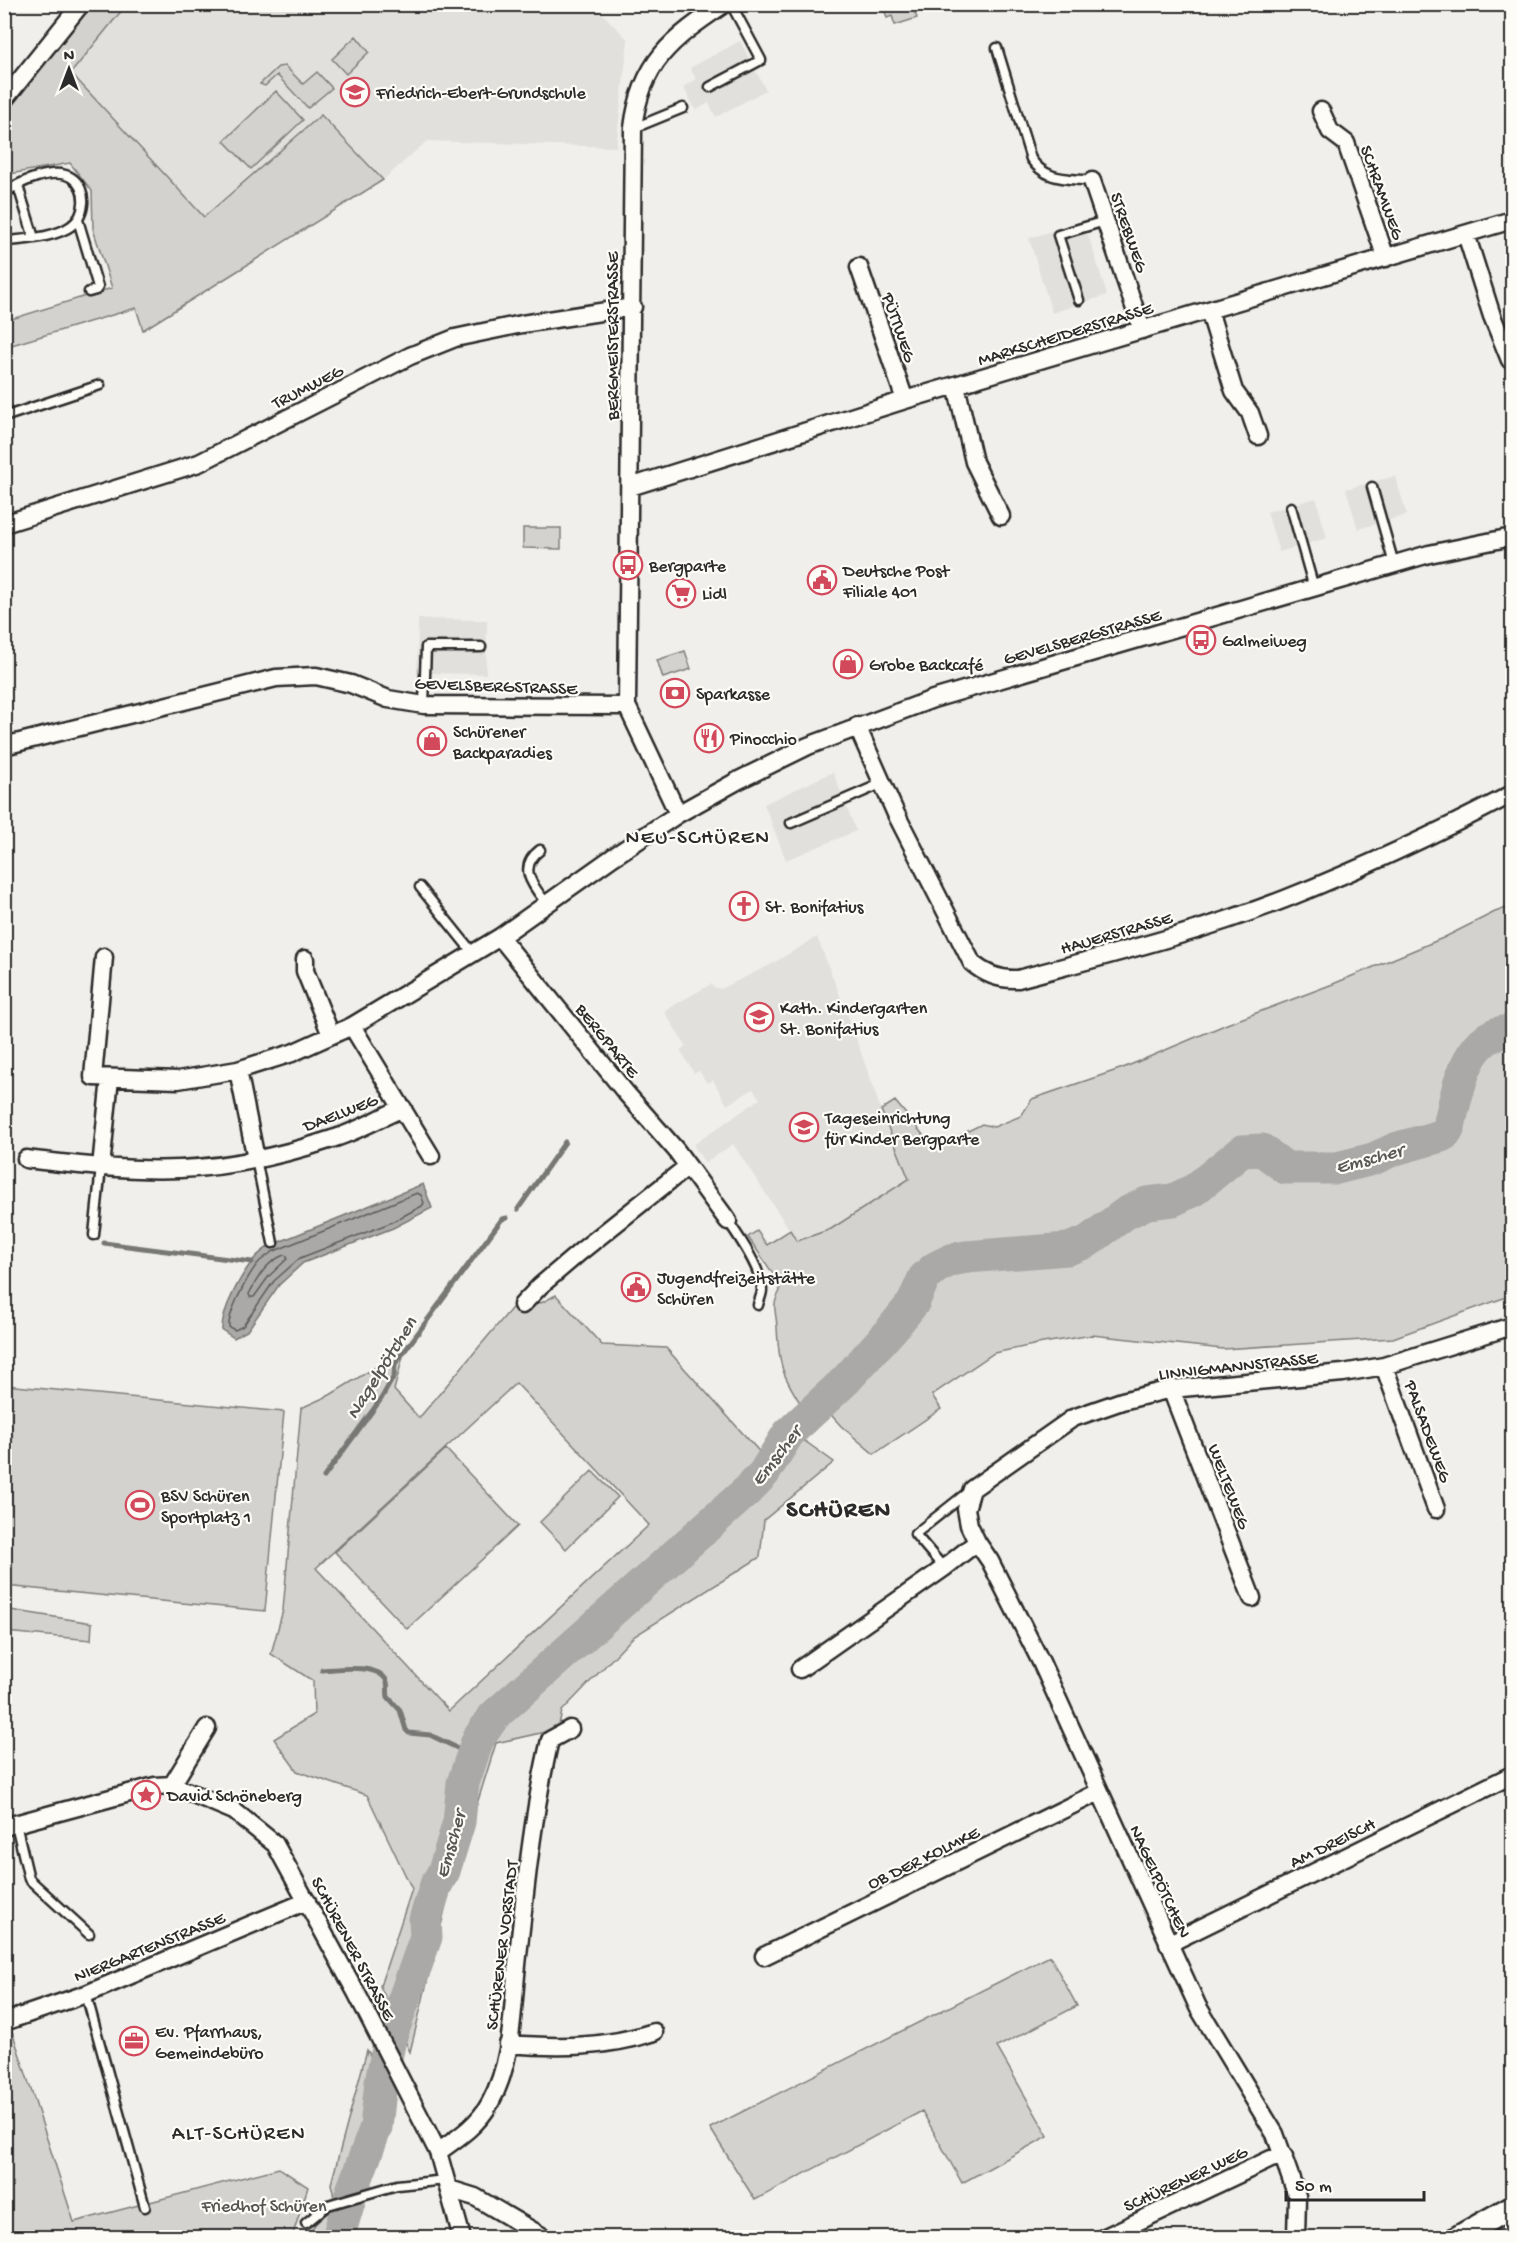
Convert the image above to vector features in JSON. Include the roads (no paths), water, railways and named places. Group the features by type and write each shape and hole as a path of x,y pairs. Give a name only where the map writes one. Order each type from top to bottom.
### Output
{"main road":[{"path":"1457,2238 1512,2207"}],"street":[{"path":"4,100 81,4"},
{"name":"BERGMEISTERSTRASSE","path":"627,706 633,308 633,128 644,83 660,55 679,35 724,4"},
{"name":"SCHRAMWEG","path":"1321,111 1330,130 1346,143 1386,258"},
{"name":"STREBWEG","path":"1092,181 1142,330"},
{"name":"MARKSCHEIDERSTRASSE","path":"630,487 905,400 1512,220"},
{"path":"1466,234 1492,316 1510,360"},
{"name":"PÜTTWEG","path":"859,267 905,400"},
{"name":"TRUMWEG","path":"4,524 199,463 410,356 455,338 522,324 633,308"},
{"path":"1209,310 1234,391 1250,413 1258,436"},
{"path":"956,385 974,462 1000,516"},
{"name":"GEVELSBERGSTRASSE","path":"473,953 500,937 678,814 779,759 857,726 944,696 1394,564 1429,554 1512,537"},
{"name":"GEVELSBERGSTRASSE","path":"4,746 276,678 316,676 351,684 388,699 424,705 627,706"},
{"path":"627,706 678,814"},
{"name":"HAUERSTRASSE","path":"857,726 972,963 983,973 1005,980 1018,979 1096,959 1283,900 1452,826 1512,794"},
{"name":"BERGPARTE","path":"500,937 688,1166 728,1221"},
{"path":"104,957 93,1077 178,1080 238,1070 292,1053 352,1026 473,953"},
{"path":"305,959 305,971 331,1035"},
{"name":"DAELWEG","path":"352,1026 431,1156"},
{"path":"238,1070 256,1159"},
{"path":"101,1167 110,1078"},
{"name":"DAELWEG","path":"26,1159 101,1167 182,1169 256,1159 333,1139 403,1108"},
{"path":"522,1305 579,1252 688,1166"},
{"name":"LINNIGMANNSTRASSE","path":"972,1489 1073,1418 1122,1401 1171,1389 1343,1374 1384,1366 1512,1326"},
{"name":"PALSADEWEG","path":"1384,1366 1436,1509"},
{"name":"WELTEWEG","path":"1171,1389 1252,1598"},
{"path":"800,1669 944,1568 976,1542 966,1509 972,1489"},
{"name":"NAGELPÖTCHEN","path":"976,1542 990,1561 1041,1662 1198,2007 1275,2134 1297,2196 1296,2238"},
{"path":"10,1826 155,1786 172,1785 207,1728"},
{"name":"SCHÜRENER VORSTADT","path":"438,2152 473,2127 490,2104 500,2082 508,2044 543,1770 550,1740 570,1729"},
{"name":"AM DREISCH","path":"1168,1944 1512,1775"},
{"name":"SCHÜRENER STRASSE","path":"172,1785 234,1811 275,1844 438,2152 462,2238"},
{"name":"OB DER KOLMKE","path":"764,1956 1099,1792"},
{"name":"NIERGARTENSTRASSE","path":"4,2022 86,1994 307,1901"},
{"path":"508,2044 577,2048 613,2044 654,2032"},
{"name":"SCHÜRENER WEG","path":"1103,2238 1271,2159 1284,2156"},
{"path":"447,2184 475,2197 545,2238"}],"lane":[{"path":"710,87 761,60 730,4"},
{"path":"997,48 1030,159 1037,169 1046,175 1092,181"},
{"path":"633,128 683,108"},
{"path":"4,194 33,178 54,173 72,178 82,191 84,202 78,220 70,227 34,238 4,242"},
{"path":"18,186 34,238"},
{"path":"78,220 98,286 96,290 89,292"},
{"path":"1079,300 1058,236 1105,221"},
{"path":"4,417 100,385"},
{"path":"1372,487 1394,564"},
{"path":"1291,507 1314,589"},
{"path":"424,705 426,647 481,647"},
{"path":"791,823 883,783"},
{"path":"540,850 527,870 530,881 547,904"},
{"path":"420,887 473,953"},
{"path":"256,1159 273,1243"},
{"path":"93,1235 101,1167"},
{"path":"728,1221 743,1243 758,1275 762,1291 758,1305"},
{"path":"944,1568 915,1533 972,1489"},
{"path":"10,1826 29,1879 89,1935"},
{"path":"86,1994 145,2207"},
{"path":"306,2223 328,2205 382,2189 447,2184"}],"water":[{"path":"423,1184 432,1208 393,1228 303,1263 279,1285 247,1331 234,1338 222,1330 228,1303 243,1274 254,1259 269,1246"}],"waterway":[{"name":"Emscher","path":"338,2238 352,2191 376,2127 381,2082 390,2039 426,1937 425,1920 436,1885 444,1871 459,1822 463,1783 478,1739 494,1716 748,1490 764,1473 788,1434 846,1380 891,1330 913,1303 924,1278 935,1268 951,1260 966,1257 1068,1249 1087,1242 1126,1213 1147,1203 1173,1200 1194,1190 1242,1151 1262,1150 1286,1168 1337,1168 1373,1159 1395,1149 1441,1136 1449,1127 1460,1081 1474,1052 1484,1041 1496,1034 1512,1031"},
{"name":"Nagelpötchen","path":"518,1209 565,1142"},
{"name":"Nagelpötchen","path":"324,1477 381,1399 394,1376 395,1364 502,1219 507,1218"},
{"path":"104,1243 252,1262"},
{"name":"Nagelpötchen","path":"322,1670 358,1668 376,1672 387,1682 388,1697 400,1710 409,1733 430,1735 472,1755"}],"place":[{"name":"Friedrich-Ebert-Grundschule","path":"355,92"},
{"name":"Bergparte","path":"628,565"},
{"name":"Deutsche Post Filiale 401","path":"822,580"},
{"name":"Lidl","path":"681,593"},
{"name":"Galmeiweg","path":"1201,640"},
{"name":"Grobe Backcafé","path":"848,664"},
{"name":"Sparkasse","path":"675,693"},
{"name":"Pinocchio","path":"709,738"},
{"name":"Schürener Backparadies","path":"432,741"},
{"name":"St. Bonifatius","path":"744,906"},
{"name":"Kath. Kindergarten St. Bonifatius","path":"759,1017"},
{"name":"Tageseinrichtung für Kinder Bergparte","path":"804,1127"},
{"name":"Jugendfreizeitstätte Schüren","path":"636,1287"},
{"name":"BSV Schüren Sportplatz 1","path":"140,1505"},
{"name":"David Schöneberg","path":"146,1795"},
{"name":"Ev. Pfarrhaus, Gemeindebüro","path":"134,2041"}],"district":[{"name":"NEU-SCHÜREN","path":"698,836"},
{"name":"SCHÜREN","path":"839,1508"},
{"name":"ALT-SCHÜREN","path":"239,2132"}],"park label":[{"name":"Friedhof Schüren","path":"264,2205"}]}
